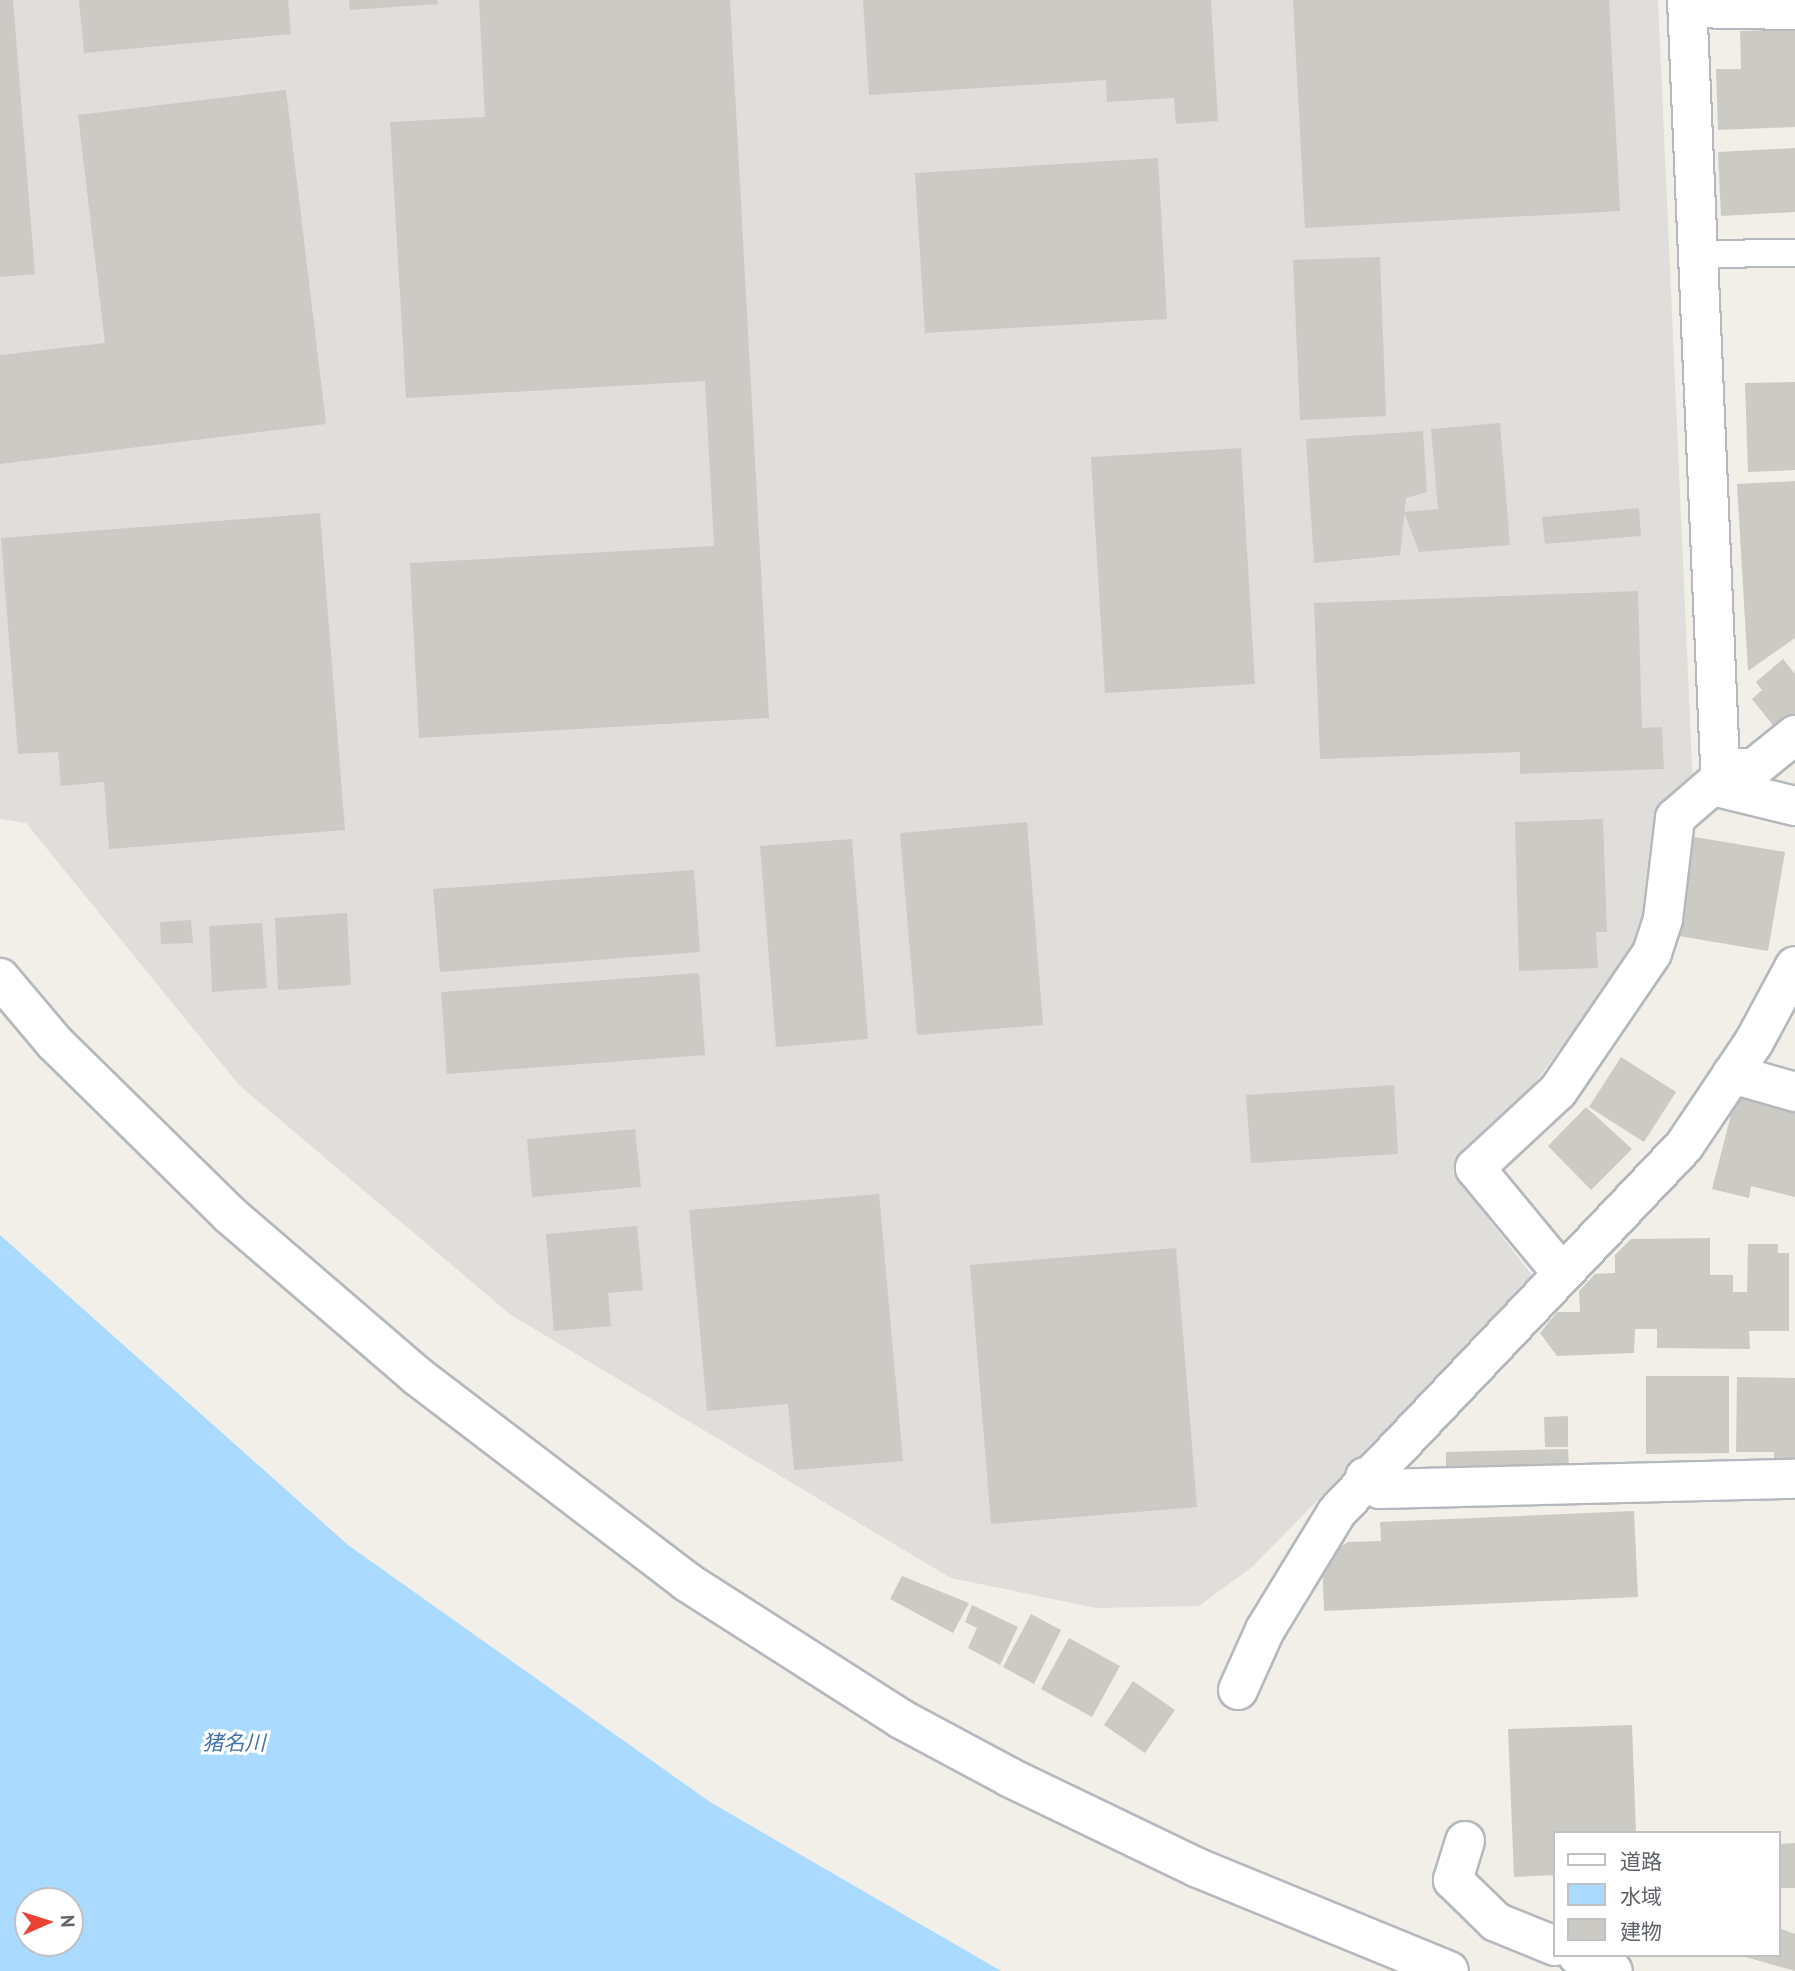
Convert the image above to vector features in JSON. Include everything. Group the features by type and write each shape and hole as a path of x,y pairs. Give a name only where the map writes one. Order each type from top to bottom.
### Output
{"street":[{"path":"1795,10 1687,4 1721,788 1795,806"},
{"path":"1561,1272 1475,1168 1558,1091 1652,953 1663,919 1675,818 1720,773 1754,768 1795,735"},
{"path":"1238,1690 1265,1630 1364,1477 1684,1146 1732,1074 1795,966"},
{"path":"0,978 55,1044 230,1215 479,1426 687,1582 890,1712 1009,1777 1198,1868 1449,1971"},
{"path":"1732,1074 1795,1092"},
{"path":"1364,1477 1380,1489 1795,1479"},
{"path":"1465,1841 1452,1880 1496,1922 1554,1946"},
{"path":"1582,1957 1614,1971"}],"lane":[{"path":"1698,254 1795,253"}],"shaded area":[{"path":"0,0 1658,0 1693,786 1646,935 1532,1086 1452,1172 1535,1279 1252,1567 1199,1606 1096,1608 951,1578 511,1315 239,1085 26,823 0,819"}],"water":[{"name":"猪名川","path":"0,1235 348,1545 710,1802 1001,1971 0,1971"}],"building":[{"path":"0,0 13,0 35,274 0,277"},
{"path":"79,0 288,0 291,34 84,53"},
{"path":"349,0 437,0 438,4 350,10"},
{"path":"479,0 730,0 769,718 419,738 410,563 714,546 705,381 406,398 390,122 485,117"},
{"path":"863,0 1211,0 1218,121 1176,124 1174,98 1107,102 1106,80 869,95"},
{"path":"1293,0 1609,0 1620,211 1305,228"},
{"path":"1795,29 1795,127 1718,130 1716,69 1741,69 1740,31"},
{"path":"286,90 326,424 0,464 0,355 105,343 78,115"},
{"path":"1795,148 1795,212 1721,216 1718,152"},
{"path":"1158,158 1167,319 925,333 915,173"},
{"path":"1380,257 1386,416 1300,420 1293,260"},
{"path":"1795,382 1795,470 1748,472 1745,383"},
{"path":"1500,423 1510,545 1419,552 1404,512 1438,509 1431,429"},
{"path":"1423,431 1427,492 1406,498 1400,555 1314,563 1306,439"},
{"path":"1241,448 1255,684 1105,693 1091,457"},
{"path":"1795,481 1795,638 1748,671 1737,484"},
{"path":"1639,508 1641,536 1545,544 1542,517"},
{"path":"320,513 345,830 109,849 104,782 61,786 58,752 18,754 1,538"},
{"path":"1638,591 1642,728 1662,727 1664,769 1520,774 1520,752 1320,759 1314,603"},
{"path":"1783,659 1795,674 1795,713 1776,729 1752,699 1762,690 1756,682"},
{"path":"1603,819 1607,932 1596,932 1598,968 1519,971 1515,822"},
{"path":"1027,822 1043,1025 917,1035 900,833"},
{"path":"1683,835 1785,852 1768,951 1667,934"},
{"path":"852,839 868,1039 776,1047 760,846"},
{"path":"694,870 700,952 440,972 433,889"},
{"path":"347,913 351,985 278,990 275,918"},
{"path":"191,920 193,943 161,944 160,922"},
{"path":"262,923 267,988 212,992 209,926"},
{"path":"699,973 705,1055 447,1074 441,992"},
{"path":"1621,1057 1676,1092 1644,1142 1589,1107"},
{"path":"1394,1085 1398,1154 1251,1163 1246,1095"},
{"path":"1736,1095 1795,1110 1795,1197 1751,1186 1749,1198 1712,1189"},
{"path":"1586,1107 1632,1149 1591,1190 1548,1146"},
{"path":"635,1129 641,1187 532,1197 527,1139"},
{"path":"879,1194 903,1461 794,1470 788,1404 707,1411 689,1210"},
{"path":"637,1226 643,1290 608,1293 611,1326 554,1331 546,1234"},
{"path":"1710,1238 1710,1275 1733,1275 1733,1292 1747,1292 1748,1244 1778,1244 1778,1253 1789,1253 1789,1331 1749,1331 1750,1349 1657,1348 1657,1329 1635,1329 1634,1353 1557,1356 1540,1333 1557,1312 1580,1312 1579,1291 1595,1274 1615,1273 1615,1255 1631,1239"},
{"path":"1176,1248 1197,1507 991,1524 970,1265"},
{"path":"1646,1376 1729,1376 1729,1453 1646,1454"},
{"path":"1737,1377 1795,1378 1795,1463 1774,1463 1774,1452 1736,1452"},
{"path":"1568,1416 1568,1447 1545,1447 1544,1417"},
{"path":"1568,1449 1569,1467 1446,1469 1446,1452"},
{"path":"1634,1511 1638,1597 1324,1611 1322,1558 1348,1542 1381,1541 1380,1522"},
{"path":"902,1576 969,1603 953,1633 890,1599"},
{"path":"972,1605 1018,1627 1000,1665 968,1648 977,1628 965,1622"},
{"path":"1031,1614 1061,1630 1034,1684 1003,1667"},
{"path":"1069,1638 1120,1666 1092,1717 1041,1689"},
{"path":"1133,1681 1175,1710 1145,1753 1104,1725"},
{"path":"1632,1725 1636,1831 1554,1831 1554,1875 1514,1877 1508,1729"},
{"path":"1795,1843 1795,1888 1781,1888 1781,1844"},
{"path":"1781,1929 1795,1934 1795,1971 1746,1957 1781,1957"}]}
